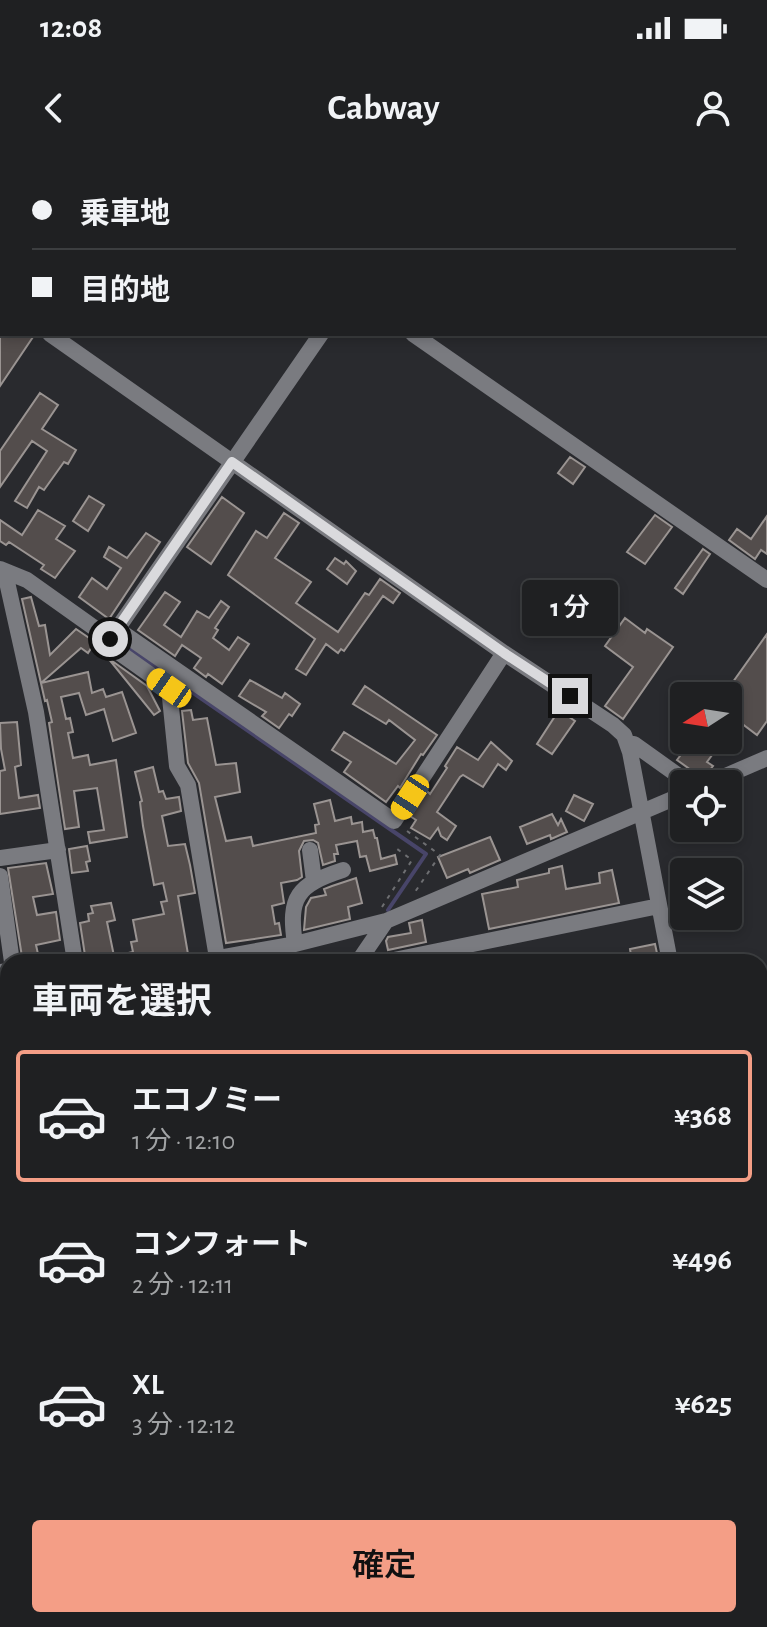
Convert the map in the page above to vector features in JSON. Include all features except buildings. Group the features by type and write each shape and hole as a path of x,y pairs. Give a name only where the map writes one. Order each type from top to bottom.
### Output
{"street":[{"path":"53,336 624,735 630,752 668,954"},
{"path":"216,954 188,785 177,766 169,688 114,649 114,634 320,336"},
{"path":"416,336 767,580"},
{"path":"2,572 27,580 114,634 394,821 504,653"},
{"path":"2,572 36,712 71,954"},
{"path":"634,744 670,770"},
{"path":"739,770 767,758"},
{"path":"239,954 378,923 670,800"},
{"path":"0,858 58,850"},
{"path":"310,850 314,881"},
{"path":"295,944 291,916 297,896 314,881 343,870"},
{"path":"0,876 11,954"},
{"path":"423,954 659,906"},
{"path":"362,954 378,923"}],"path":[{"path":"394,821 440,855 415,892"},
{"path":"378,923 412,860 393,846"}],"waterway":[{"path":"131,650 426,854 388,910"}],"route":[{"path":"110,639 232,462 570,696"}]}
